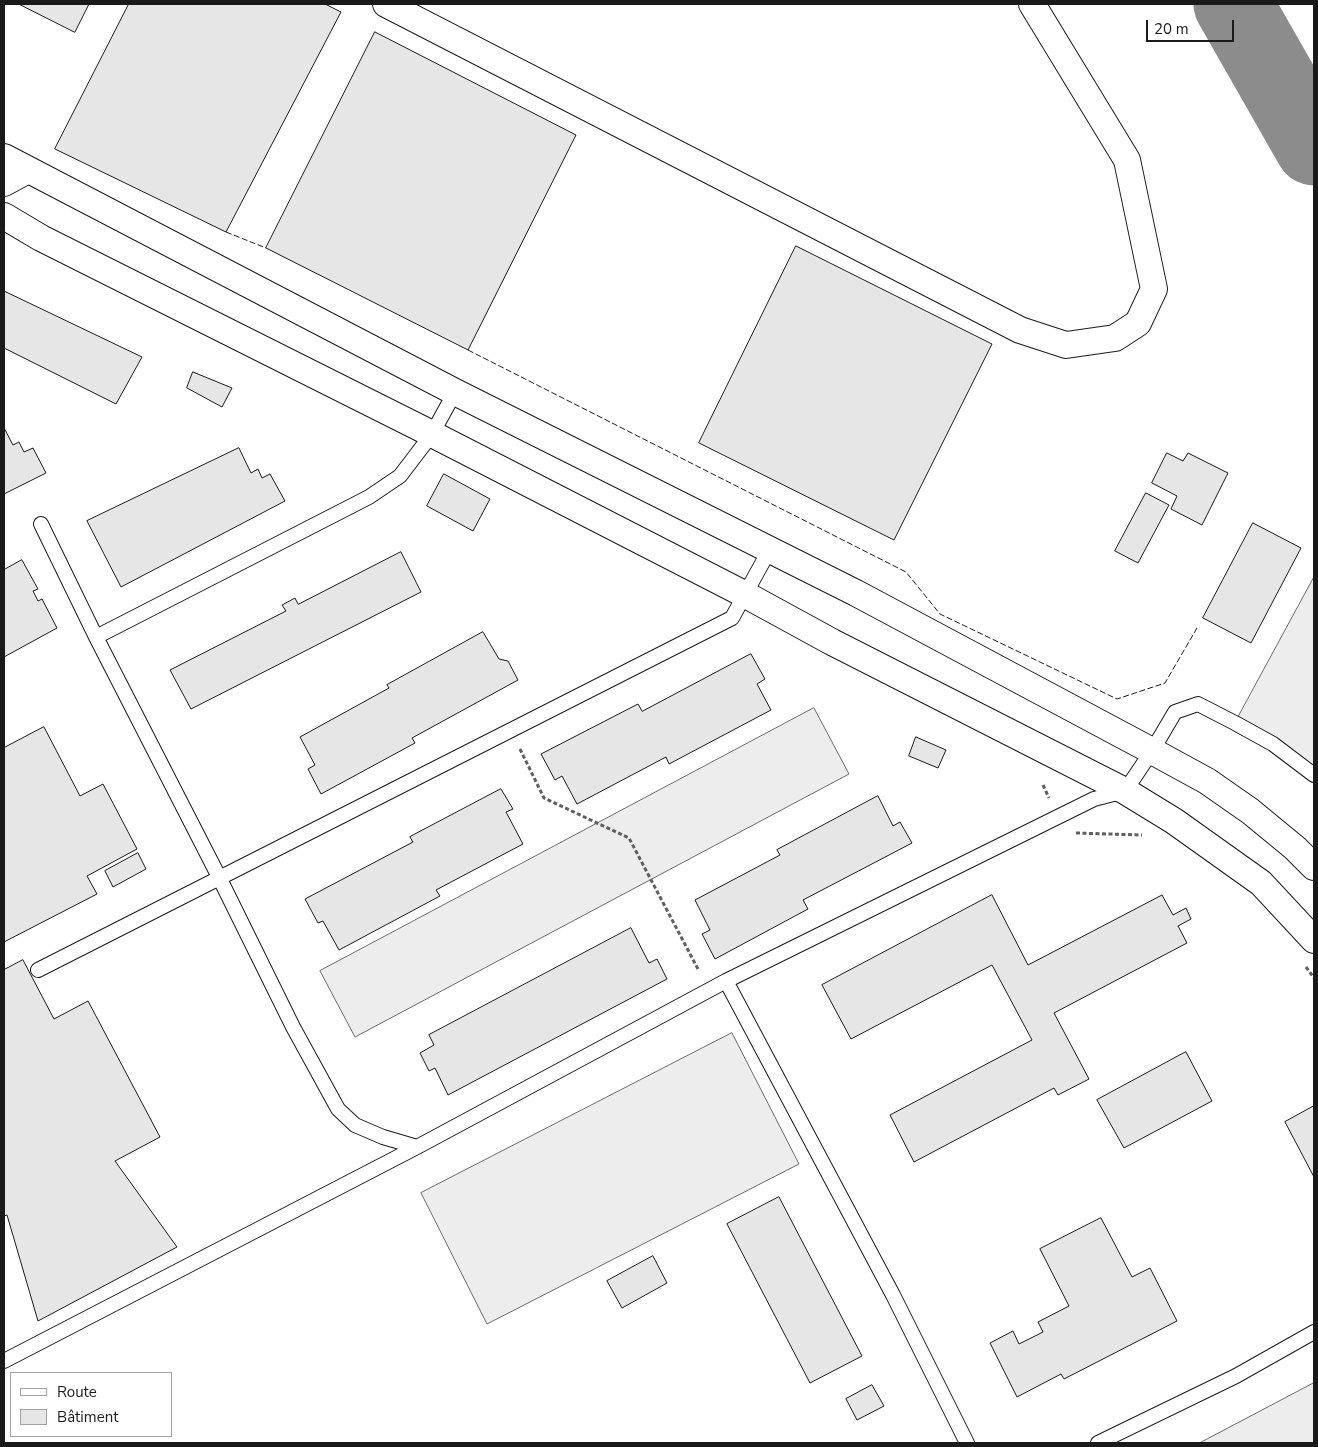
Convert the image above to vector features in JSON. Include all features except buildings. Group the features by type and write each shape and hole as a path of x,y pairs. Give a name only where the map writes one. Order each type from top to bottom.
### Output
{"street":[{"path":"386,4 1020,330 1066,344 1115,338 1138,323 1154,289 1127,160 1032,4"},
{"path":"4,157 455,392 856,593 1152,751 1207,781 1250,811 1295,848 1314,867"},
{"path":"4,183 28,170"},
{"path":"4,216 41,238 432,434 746,595 832,642 1125,791 1174,821 1261,882 1314,940"}],"lane":[{"path":"96,637 369,497 400,476 432,434 455,392"},
{"path":"41,524 96,637 293,1026 338,1109 355,1125 383,1137 417,1147"},
{"path":"38,970 732,618 770,549"},
{"path":"4,1360 417,1147 708,990 1058,816 1094,799 1125,791 1175,712 1198,704 1273,744 1314,775"},
{"path":"726,981 893,1295 967,1443"},
{"path":"1098,1443 1236,1376 1314,1332"}],"path":[{"path":"511,730 544,798 629,838 708,990"},
{"path":"1043,785 1058,816 1070,833 1145,835"},
{"path":"1302,963 1314,978"}],"shaded area":[{"path":"1314,577 1314,775 1235,723"},
{"path":"814,708 849,774 355,1037 320,971"},
{"path":"732,1033 799,1164 487,1324 421,1193"},
{"path":"1314,1383 1314,1443 1199,1443"}],"taxiway":[{"path":"1233,4 1314,146"}],"fence":[{"path":"226,232 266,248"},
{"path":"468,350 906,572 940,614 1117,699 1165,683 1197,628"}]}
